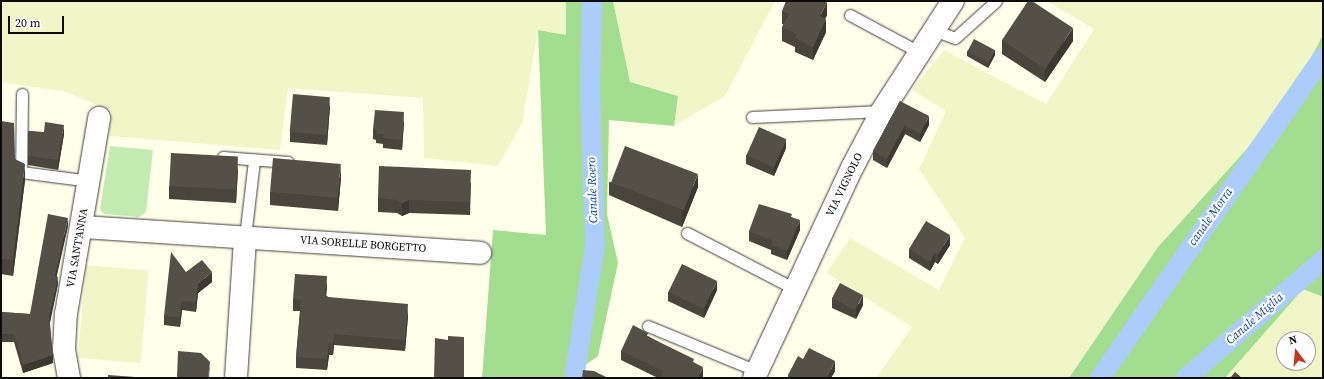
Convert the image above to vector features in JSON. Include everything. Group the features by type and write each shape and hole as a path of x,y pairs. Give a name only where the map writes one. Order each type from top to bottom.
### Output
{"street":[{"name":"VIA VIGNOLO","path":"756,375 853,166 882,111 953,1"},
{"name":"VIA SANT'ANNA","path":"69,378 64,349 66,314 90,181 99,118"},
{"name":"VIA SORELLE BORGETTO","path":"82,227 480,253"},
{"path":"236,378 245,237"}],"lane":[{"path":"934,30 956,38 996,1"},
{"path":"850,15 919,52"},
{"path":"22,94 21,172 90,181"},
{"path":"752,118 882,111"},
{"path":"209,156 300,163"},
{"path":"245,237 254,160"},
{"path":"687,233 795,289"},
{"path":"648,326 756,375"}],"green space":[{"path":"1,1 566,1 566,35 538,30 522,123 498,166 424,158 423,98 288,88 280,150 109,136 112,111 66,92 1,82"},
{"path":"566,1 613,1 630,82 678,96 674,126 609,120 607,214 618,263 598,356 567,378 482,378 493,230 546,235 538,30 566,35"},
{"path":"613,1 775,1 725,96 674,126 678,96 630,82"},
{"path":"1046,1 1323,1 1323,35 1284,108 1158,247 1069,378 876,378 912,327 826,273 850,238 939,290 965,238 919,169 946,111 912,90 944,50 1046,104 1094,29"},
{"path":"1323,35 1323,297 1303,289 1225,378 1069,378 1158,247 1284,108"},
{"path":"110,146 153,150 146,212 139,217 104,214 100,209"},
{"path":"86,265 149,270 141,363 78,358"},
{"path":"1303,289 1323,297 1323,378 1225,378"}],"building":[{"path":"786,1 827,2 820,16 826,19 813,47 795,38 797,34 782,27 789,14 782,11"},
{"path":"1028,1 1032,1 1073,28 1045,69 1002,40"},
{"path":"974,39 995,50 989,63 967,51"},
{"path":"293,94 330,97 327,135 290,132"},
{"path":"900,101 929,116 920,134 905,125 887,159 873,151"},
{"path":"375,110 404,112 402,140 383,138 384,134 376,134 377,130 373,130"},
{"path":"1,121 14,123 15,159 25,164 13,260 1,259"},
{"path":"45,122 64,125 58,160 28,156 28,131 44,132"},
{"path":"759,127 786,139 774,168 746,155"},
{"path":"625,146 698,174 684,210 611,182"},
{"path":"171,153 238,157 236,189 169,186"},
{"path":"273,158 341,164 338,198 270,192"},
{"path":"379,166 471,170 470,202 409,200 402,203 397,200 378,198"},
{"path":"759,204 792,214 791,217 800,220 787,251 771,245 773,241 749,231"},
{"path":"48,214 68,218 55,276 58,277 49,317 53,355 23,365 14,334 1,334 1,312 30,314"},
{"path":"926,221 950,235 938,255 935,253 930,262 909,249"},
{"path":"171,252 186,272 202,260 212,272 198,284 196,302 182,301 180,317 164,316"},
{"path":"682,264 717,281 703,309 668,292"},
{"path":"295,274 327,276 325,295 328,297 408,304 405,340 334,334 333,344 329,343 327,359 296,357 301,300 293,299"},
{"path":"840,283 863,295 855,310 832,298"},
{"path":"633,325 648,333 647,336 694,359 693,362 703,367 698,378 660,378 664,371 621,351"},
{"path":"448,336 464,337 464,378 434,378 435,338 448,340"},
{"path":"809,348 835,361 827,378 793,378 788,375 798,356 803,359"},
{"path":"178,351 201,353 210,362 208,378 177,378"},
{"path":"583,370 594,371 608,378 582,378"},
{"path":"1235,372 1242,378 1230,378"},
{"path":"108,375 135,377 135,378 108,378"}],"waterway":[{"name":"Canale Roero","path":"574,378 595,246 590,90 592,1"},
{"name":"canale Morra","path":"1100,378 1323,57"},
{"name":"Canale Miglia","path":"1186,378 1323,260"}]}
